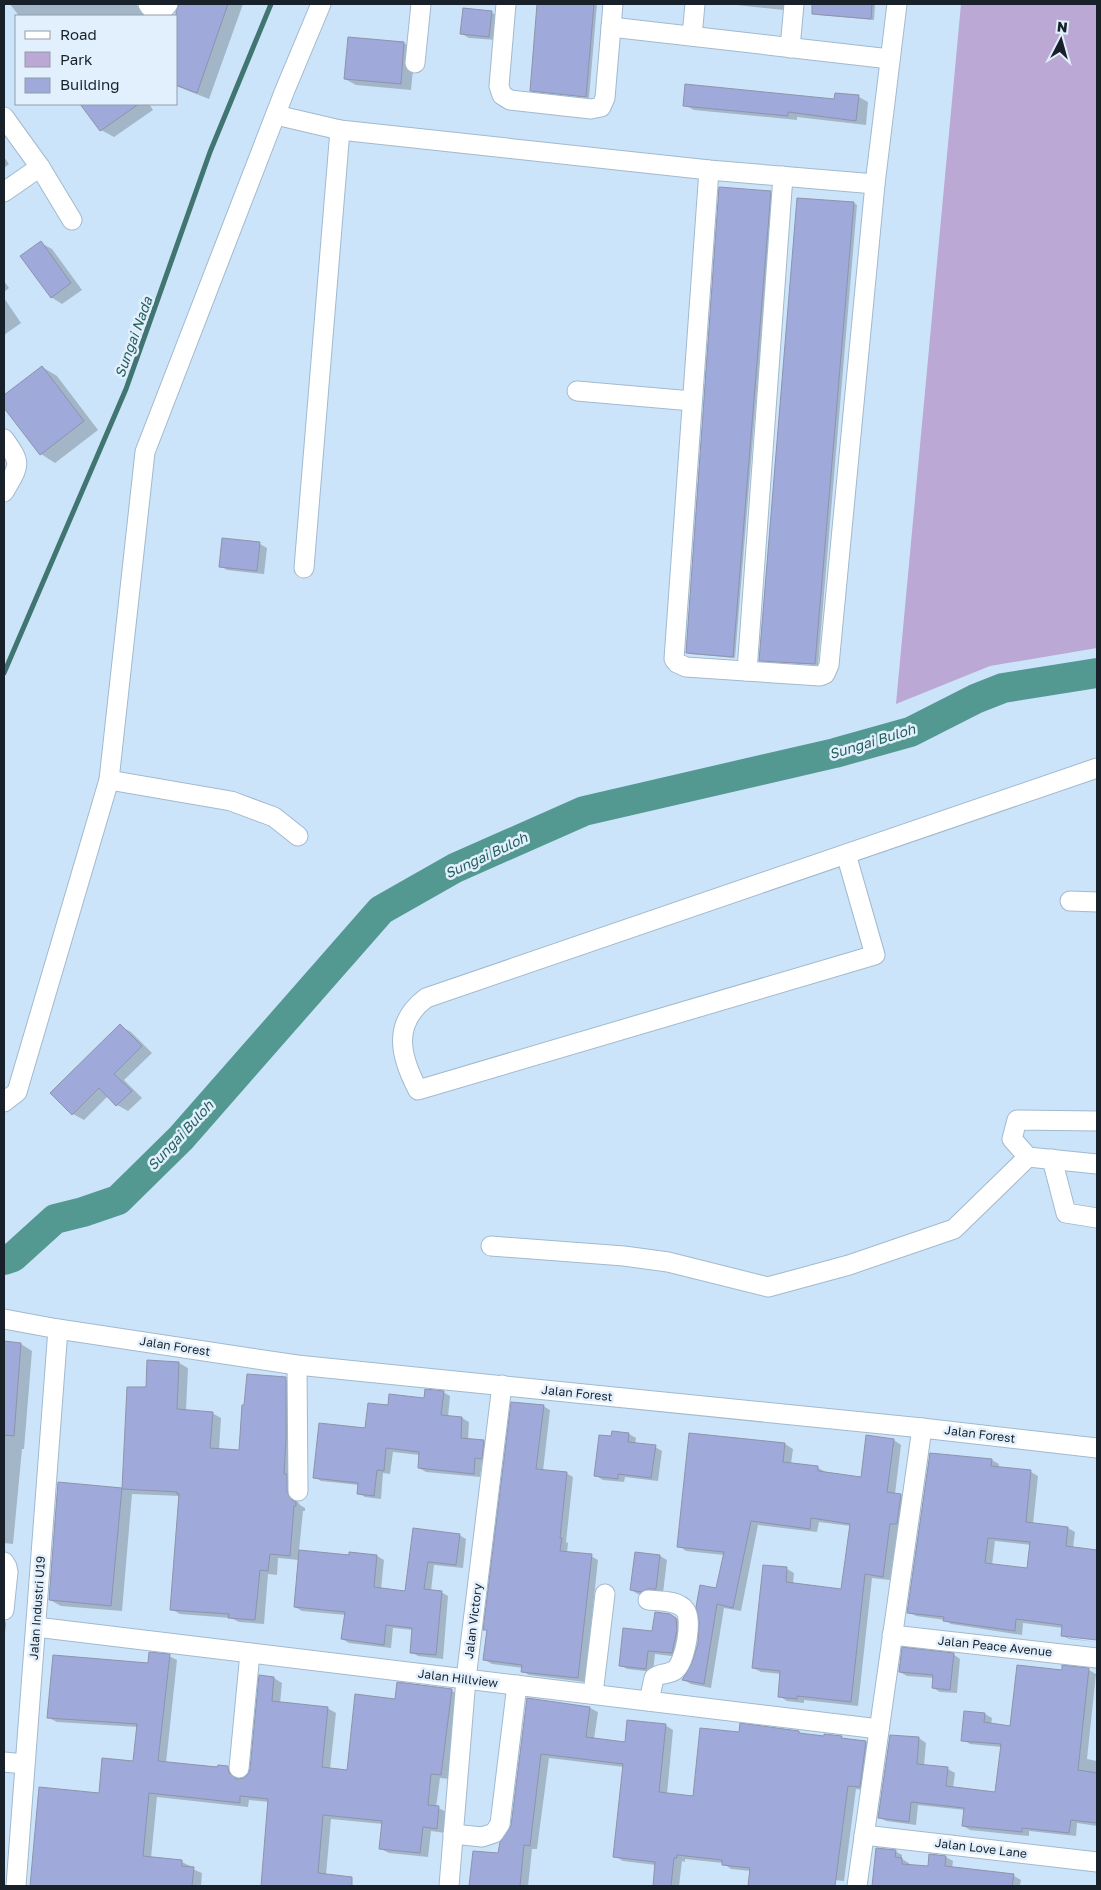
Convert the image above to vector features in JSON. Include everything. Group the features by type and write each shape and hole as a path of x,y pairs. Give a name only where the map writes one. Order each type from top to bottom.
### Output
{"street":[{"path":"148,4 150,7 163,10 168,4"},
{"path":"4,1102 17,1092 109,780 145,452 321,4"},
{"path":"415,63 421,4"},
{"path":"506,4 499,86 502,95 510,100 591,109 601,106 605,98 613,4"},
{"path":"692,36 695,4"},
{"path":"790,48 794,4"},
{"path":"709,170 674,659 686,668 816,677 825,674 829,666 875,184 897,4"},
{"path":"611,27 890,59"},
{"path":"276,115 340,130 709,170 875,184"},
{"path":"4,117 40,168 72,220"},
{"path":"304,568 340,130"},
{"path":"4,192 40,168"},
{"path":"747,671 783,176"},
{"path":"577,391 692,402"},
{"path":"4,439 16,455 18,462 16,470 4,492"},
{"path":"846,854 875,955 418,1090 411,1077 402,1044 404,1028 406,1020 412,1011 426,998 846,854 1097,768"},
{"path":"109,780 231,801 274,817 298,836"},
{"path":"1070,901 1097,902"},
{"path":"1097,1120 1017,1120 1012,1139 1028,1157 1097,1164"},
{"path":"491,1246 624,1256 660,1261 768,1286 849,1265 954,1229 1028,1157"},
{"path":"1052,1159 1066,1213 1097,1218"},
{"name":"Jalan Forest","path":"4,1319 58,1329 297,1365 922,1428 1097,1448"},
{"name":"Jalan Industri U19","path":"16,1886 58,1329"},
{"path":"297,1365 298,1491"},
{"name":"Jalan Victory","path":"449,1886 466,1679 502,1386"},
{"path":"857,1886 922,1428"},
{"path":"4,1562 8,1572 4,1610"},
{"path":"593,1694 605,1594"},
{"path":"648,1600 670,1602 678,1605 685,1610 689,1622 684,1653 679,1666 671,1672 659,1674 654,1678 649,1701"},
{"name":"Jalan Hillview","path":"36,1627 879,1729"},
{"name":"Jalan Peace Avenue","path":"892,1635 1097,1658"},
{"path":"239,1768 250,1653"},
{"path":"453,1834 482,1837 494,1834 500,1824 517,1685"},
{"path":"4,1762 24,1764"},
{"name":"Jalan Love Lane","path":"864,1835 1097,1862"}],"green space":[{"path":"961,4 1097,4 1097,648 990,666 896,704"}],"building":[{"path":"179,4 228,4 197,93 178,86 178,15 176,15"},
{"path":"537,4 594,4 586,97 530,91"},
{"path":"812,4 872,4 871,19 812,14"},
{"path":"463,8 492,11 489,37 460,34"},
{"path":"348,37 404,42 401,84 344,79"},
{"path":"685,84 834,99 835,93 859,95 856,121 788,112 788,116 683,106"},
{"path":"81,105 138,105 100,131"},
{"path":"719,187 771,191 733,657 686,653"},
{"path":"797,198 854,202 815,664 759,661"},
{"path":"41,241 71,283 51,298 20,256"},
{"path":"42,366 84,421 40,455 4,408 4,395"},
{"path":"222,538 260,542 257,571 219,567"},
{"path":"120,1024 142,1046 114,1074 132,1091 116,1106 99,1088 72,1115 50,1093"},
{"path":"4,1341 21,1343 14,1436 4,1435"},
{"path":"147,1360 179,1362 177,1409 213,1412 210,1448 239,1450 242,1405 244,1405 247,1374 286,1377 284,1474 287,1474 287,1492 292,1500 296,1502 296,1506 294,1506 290,1556 270,1554 268,1571 260,1570 255,1620 228,1618 229,1614 170,1610 179,1494 177,1492 122,1489 127,1387 146,1387"},
{"path":"425,1389 444,1391 441,1415 462,1417 461,1438 484,1440 482,1459 475,1458 474,1474 418,1468 419,1452 386,1448 384,1471 377,1470 374,1496 357,1494 358,1483 313,1478 319,1423 365,1428 368,1403 388,1405 389,1394 424,1398"},
{"path":"511,1402 544,1405 536,1469 567,1472 560,1551 592,1554 578,1678 521,1672 522,1665 483,1660 487,1630 483,1630"},
{"path":"612,1431 629,1433 628,1442 656,1445 651,1478 618,1474 618,1479 594,1476 599,1435 611,1436"},
{"path":"689,1433 785,1443 783,1462 818,1466 818,1471 861,1477 866,1435 894,1439 887,1492 901,1494 897,1524 890,1524 883,1577 865,1574 851,1702 797,1696 797,1699 778,1697 780,1671 752,1668 763,1565 787,1567 786,1582 841,1589 850,1524 811,1518 810,1529 751,1521 733,1608 717,1604 704,1684 682,1680 692,1663 698,1643 699,1621 696,1607 700,1585 716,1588 724,1552 677,1547"},
{"path":"930,1453 992,1459 991,1466 1031,1470 1026,1522 1068,1527 1066,1546 1097,1550 1097,1640 1061,1636 1062,1625 1016,1619 1015,1631 943,1621 944,1617 907,1613","holes":["988,1538 1030,1542 1027,1568 985,1563"]},
{"path":"58,1482 122,1488 111,1606 49,1600"},
{"path":"413,1528 460,1534 456,1565 428,1562 424,1589 442,1591 436,1655 410,1653 412,1628 386,1625 384,1645 341,1639 345,1612 294,1607 299,1550 349,1555 349,1552 377,1555 374,1587 405,1591"},
{"path":"635,1552 660,1555 656,1589 648,1589 641,1592 630,1590"},
{"path":"655,1612 670,1614 676,1618 677,1630 672,1653 648,1651 646,1669 619,1666 623,1628 652,1631"},
{"path":"902,1647 954,1653 950,1690 932,1688 933,1675 899,1672"},
{"path":"149,1652 170,1654 158,1761 217,1767 218,1765 228,1766 229,1773 237,1779 244,1778 250,1769 259,1675 274,1677 272,1701 328,1707 322,1767 347,1770 355,1694 395,1699 397,1682 452,1689 441,1775 431,1774 428,1805 439,1806 437,1829 423,1827 420,1853 379,1849 382,1821 323,1815 318,1873 352,1877 352,1886 261,1886 268,1799 240,1796 240,1803 149,1793 143,1856 182,1860 182,1866 194,1867 192,1886 30,1886 39,1787 99,1793 102,1758 133,1761 137,1724 47,1718 53,1655 148,1663"},
{"path":"1017,1665 1062,1670 1062,1665 1089,1668 1078,1770 1097,1773 1097,1823 1071,1820 1069,1833 1022,1828 1022,1832 962,1826 964,1808 911,1802 909,1822 878,1818 890,1735 919,1737 917,1764 948,1767 946,1786 995,1792 1001,1744 961,1741 964,1711 985,1713 984,1722 1010,1726"},
{"path":"527,1698 590,1707 586,1737 625,1742 627,1720 666,1724 659,1792 693,1796 700,1728 739,1732 740,1723 799,1731 799,1733 842,1736 841,1738 866,1741 860,1787 848,1786 835,1886 748,1886 750,1868 722,1865 722,1860 677,1855 677,1858 674,1858 671,1886 653,1886 655,1862 613,1857 623,1764 541,1754 530,1846 524,1845 520,1886 469,1886 473,1851 498,1853 500,1842 511,1826"},
{"path":"876,1848 896,1850 895,1857 902,1858 902,1864 928,1866 929,1854 946,1856 945,1866 1014,1874 1012,1886 872,1886"}],"waterway":[{"name":"Sungai Nada","path":"4,673 126,389 210,152 271,4"},
{"name":"Sungai Buloh","path":"4,1260 13,1257 55,1219 118,1200 181,1138 381,910 455,868 584,811 835,753 910,732 975,699 1003,688 1097,673"}]}
